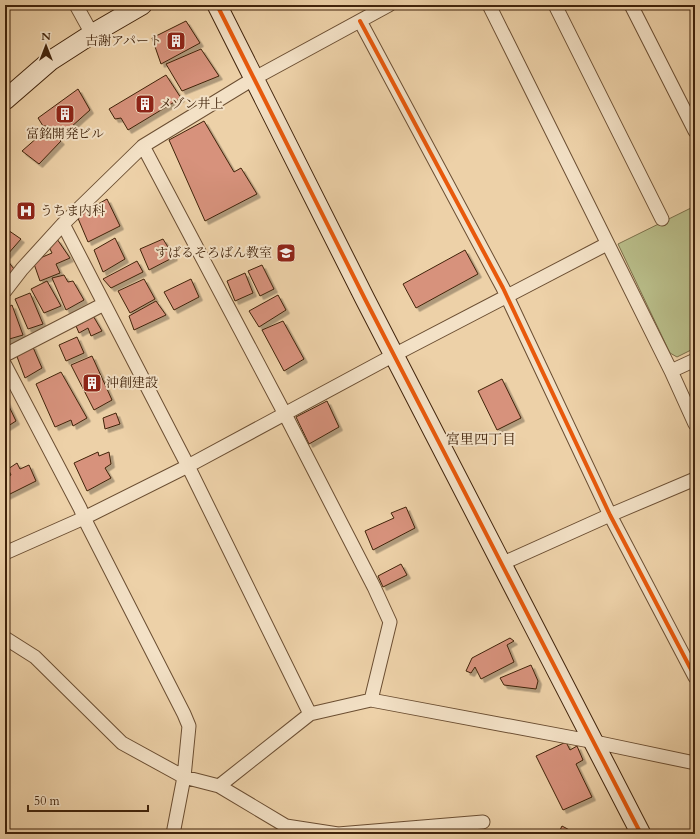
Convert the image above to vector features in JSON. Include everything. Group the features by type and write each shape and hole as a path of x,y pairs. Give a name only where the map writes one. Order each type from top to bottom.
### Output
{"street":[{"path":"76,5 92,34"},
{"path":"5,100 50,61 92,34 142,5"},
{"path":"217,5 253,79 394,355 641,834"},
{"path":"5,291 22,269 63,224 143,146 253,79 389,5"},
{"path":"489,5 671,371 695,424"},
{"path":"555,5 662,219"},
{"path":"631,5 695,131"},
{"path":"360,21 507,296 610,515 695,677"},
{"path":"143,146 374,587 390,622 371,700"},
{"path":"63,224 188,466 310,714"},
{"path":"5,553 84,518 188,466 394,355 608,244"},
{"path":"5,355 104,304"},
{"path":"671,371 695,360"},
{"path":"5,365 80,508 189,726 184,777 173,834"},
{"path":"501,564 695,479"},
{"path":"5,638 35,658 122,743 184,777 218,786 286,826 338,834 483,822"},
{"path":"218,786 310,714 371,700 594,742 695,763"}],"green space":[{"path":"695,206 695,348 677,357 670,353 618,244"}],"building":[{"name":"古謝アパート","path":"186,21 200,43 161,64 152,38"},
{"path":"201,49 219,76 182,91 166,64"},
{"name":"メゾン井上","path":"166,75 181,98 128,130 121,118 115,119 109,109"},
{"name":"富銘開発ビル","path":"78,89 90,110 61,136 49,126 43,126 38,118"},
{"path":"204,121 234,172 241,168 257,194 205,221 169,140"},
{"path":"47,129 61,141 39,164 22,151"},
{"path":"107,199 120,226 88,242 77,216"},
{"path":"5,228 21,239 7,255 5,252"},
{"path":"115,238 125,259 103,272 94,250"},
{"path":"57,239 70,258 56,264 60,273 40,281 33,261 52,253 48,245"},
{"path":"163,239 174,257 149,270 140,249"},
{"path":"465,250 478,274 416,308 403,284"},
{"path":"7,260 14,269 5,278 5,262"},
{"path":"137,261 143,272 111,288 103,279"},
{"path":"262,265 274,289 260,296 248,271"},
{"path":"245,273 253,293 235,301 227,281"},
{"path":"64,275 68,282 73,281 84,300 66,310 52,278"},
{"path":"144,279 155,299 130,313 118,291"},
{"path":"191,279 199,297 174,310 164,292"},
{"path":"47,281 61,306 44,313 31,289"},
{"path":"30,293 43,324 28,329 15,299"},
{"path":"278,295 286,310 259,327 249,311"},
{"path":"156,301 166,315 134,330 129,316"},
{"path":"12,305 23,335 6,340 5,309"},
{"path":"92,314 102,331 91,336 88,328 79,333 76,326 84,322"},
{"path":"283,321 304,359 284,371 262,330"},
{"path":"77,337 84,353 66,361 59,345"},
{"path":"32,345 42,368 25,378 16,354"},
{"name":"沖創建設","path":"92,356 112,400 94,410 71,365"},
{"path":"61,372 87,418 73,426 71,420 55,427 36,384"},
{"path":"502,379 521,418 497,430 478,391"},
{"path":"5,398 16,421 5,428"},
{"path":"327,401 339,427 309,444 296,417"},
{"path":"116,413 120,424 105,429 103,418"},
{"path":"98,452 99,456 109,452 111,464 105,468 111,478 87,491 74,463"},
{"path":"17,463 20,469 29,465 36,481 6,496 5,478 11,475 8,469"},
{"path":"406,507 415,528 373,550 365,531 394,518 391,513"},
{"path":"401,564 407,575 383,587 378,576"},
{"path":"510,638 514,641 507,645 514,662 481,679 475,667 471,673 466,671 472,658"},
{"path":"531,665 538,681 536,689 504,685 500,678"},
{"path":"566,742 570,750 577,746 583,760 576,764 592,797 563,810 536,756"},
{"path":"562,826 577,834 558,834"}],"cycle path":[{"path":"217,5 365,299 641,834"},
{"path":"360,21 503,288 610,515 695,677"}],"place":[{"name":"古謝アパート","path":"176,41"},
{"name":"メゾン井上","path":"145,104"},
{"name":"富銘開発ビル","path":"65,114"},
{"name":"うちま内科","path":"26,211"},
{"name":"すばるそろばん教室","path":"286,253"},
{"name":"沖創建設","path":"92,383"}],"district":[{"name":"宮里四丁目","path":"481,439"}]}
